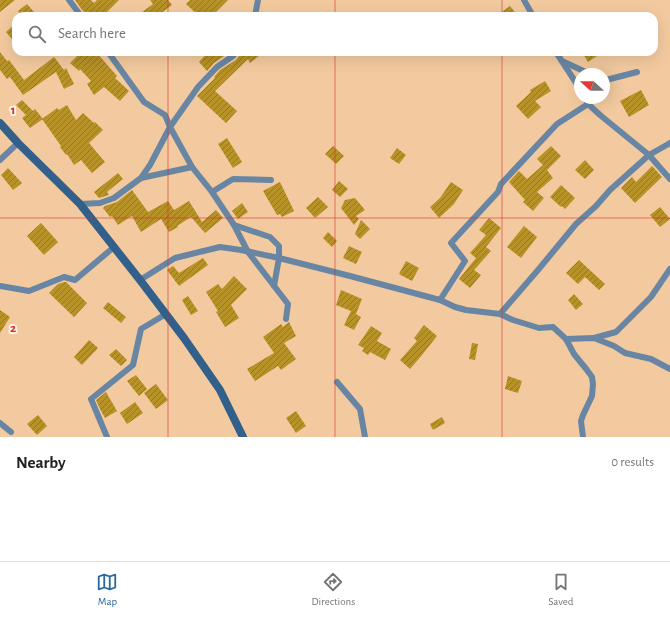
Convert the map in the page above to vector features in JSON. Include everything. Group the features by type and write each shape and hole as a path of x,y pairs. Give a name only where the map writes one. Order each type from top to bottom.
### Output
{"main road":[{"path":"0,123 18,143 80,204 140,280 184,338 220,390 243,437"}],"street":[{"path":"69,0 78,12"},
{"path":"256,12 258,0"},
{"path":"524,0 531,12"},
{"path":"111,56 144,102 164,115 192,167 212,192 234,225 248,252 288,304 286,319"},
{"path":"80,204 100,203 114,198 142,178 170,127 198,87 218,67 233,56"},
{"path":"558,56 574,80"},
{"path":"561,60 578,68"},
{"path":"610,80 637,72"},
{"path":"440,300 465,261 451,243 498,192 501,184 515,168 557,124 583,104"},
{"path":"590,104 600,115 649,155 670,179"},
{"path":"0,160 18,143"},
{"path":"500,314 576,224 596,206 610,190 649,155 670,143"},
{"path":"142,178 192,167"},
{"path":"212,192 232,179 271,180"},
{"path":"234,225 270,237 279,246 274,286"},
{"path":"0,286 29,292 64,277 75,280 114,247"},
{"path":"140,280 175,258 220,247 278,258 350,276 440,300 466,310 500,314 513,320 540,328 553,327 566,339 574,354 592,377 592,396 581,421 583,437"},
{"path":"566,339 594,338 616,332 651,297 670,270"},
{"path":"107,437 92,399 133,364 141,329 166,314"},
{"path":"594,338 614,346 625,353 651,359 670,369"},
{"path":"337,382 360,409 365,437"},
{"path":"0,423 11,432"}],"building":[{"path":"0,0 15,0 0,12"},
{"path":"75,0 91,0 94,3 97,0 119,0 107,12 83,11"},
{"path":"150,0 168,0 172,5 162,12 142,12 153,4"},
{"path":"190,0 228,0 216,12 195,12 186,4"},
{"path":"27,4 34,12 19,12 18,11"},
{"path":"510,6 515,12 502,12"},
{"path":"12,27 12,39 6,32"},
{"path":"0,52 7,61 9,60 24,80 54,57 64,70 66,68 74,84 64,89 56,72 23,95 10,77 7,79 0,70"},
{"path":"77,56 100,56 117,76 115,78 129,91 120,101 104,87 94,95 87,84 91,81 80,69 79,71 70,63"},
{"path":"204,56 224,56 214,63 207,71 199,62"},
{"path":"239,56 259,56 250,63 248,59 215,91 237,111 226,123 197,96 215,78 214,77 220,70 236,60"},
{"path":"584,56 597,56 588,62"},
{"path":"545,81 551,91 535,101 541,107 528,119 516,106 531,92 530,90"},
{"path":"641,90 649,105 629,117 620,101"},
{"path":"22,100 33,111 35,109 43,119 30,128 22,118 26,115 16,105"},
{"path":"67,105 76,120 83,113 103,130 89,143 105,162 92,173 81,160 74,165 67,154 66,155 60,147 61,146 42,119 57,108 59,110"},
{"path":"227,138 242,162 233,168 218,144"},
{"path":"333,146 344,156 336,164 325,154"},
{"path":"551,146 561,156 547,170 553,178 537,192 544,198 533,211 523,202 525,200 509,182 519,171 527,179 543,165 537,159"},
{"path":"397,148 406,155 399,164 390,158"},
{"path":"585,160 594,170 585,179 575,170"},
{"path":"652,166 662,177 635,203 621,188 632,177 636,182"},
{"path":"8,168 22,183 13,190 1,175"},
{"path":"118,173 123,179 107,192 109,195 99,198 94,192"},
{"path":"339,181 348,189 340,197 332,190"},
{"path":"280,182 294,211 282,217 280,214 277,215 263,191"},
{"path":"451,182 463,190 454,204 439,218 430,207 440,198"},
{"path":"561,185 575,198 565,209 550,197"},
{"path":"132,190 148,212 168,201 174,210 189,201 202,222 216,210 223,218 205,233 191,217 169,232 161,219 141,232 132,216 118,225 112,216 110,217 103,208 117,202"},
{"path":"318,197 328,207 315,218 306,208"},
{"path":"355,198 365,210 356,216 359,219 354,225 341,208 345,200"},
{"path":"242,203 248,212 238,219 232,211"},
{"path":"660,207 670,219 660,227 650,215"},
{"path":"489,218 501,228 486,247 491,251 474,270 481,275 470,288 459,279 476,258 470,253 486,235 479,230"},
{"path":"361,220 370,229 360,239 355,234"},
{"path":"41,223 58,242 44,255 27,236"},
{"path":"524,226 537,237 521,258 507,247"},
{"path":"328,232 337,241 332,247 323,238"},
{"path":"349,246 362,252 356,264 343,258"},
{"path":"203,258 208,265 179,286 167,270 173,266 179,273"},
{"path":"579,260 605,284 599,290 585,277 578,284 566,273"},
{"path":"406,261 419,268 412,281 399,274"},
{"path":"234,276 247,289 231,305 239,318 225,327 216,312 218,311 206,292 218,284 222,289"},
{"path":"66,282 87,303 74,317 49,293 58,284"},
{"path":"341,290 362,299 356,314 361,317 354,330 344,325 351,311 336,305"},
{"path":"574,294 583,304 576,310 568,300"},
{"path":"188,296 198,311 191,315 182,300"},
{"path":"108,302 126,317 121,323 103,308"},
{"path":"0,310 10,317 0,333"},
{"path":"289,322 296,336 284,343 296,359 281,370 278,366 255,381 247,369 274,353 263,337 281,324 283,327"},
{"path":"424,325 437,336 410,369 400,360 417,341 414,338"},
{"path":"371,326 382,333 377,341 391,349 385,360 370,352 368,355 362,351 364,348 358,345"},
{"path":"89,340 98,348 82,365 74,357"},
{"path":"472,343 478,344 475,360 469,359"},
{"path":"116,349 127,360 121,366 109,355"},
{"path":"136,375 147,389 139,396 127,381"},
{"path":"508,376 522,381 518,393 505,389"},
{"path":"156,384 168,400 156,409 144,393"},
{"path":"106,392 117,411 105,418 96,400"},
{"path":"135,402 143,413 127,424 120,413"},
{"path":"296,411 306,426 296,433 286,418"},
{"path":"38,415 47,426 37,435 27,424"},
{"path":"442,417 445,423 433,430 430,424"}]}
